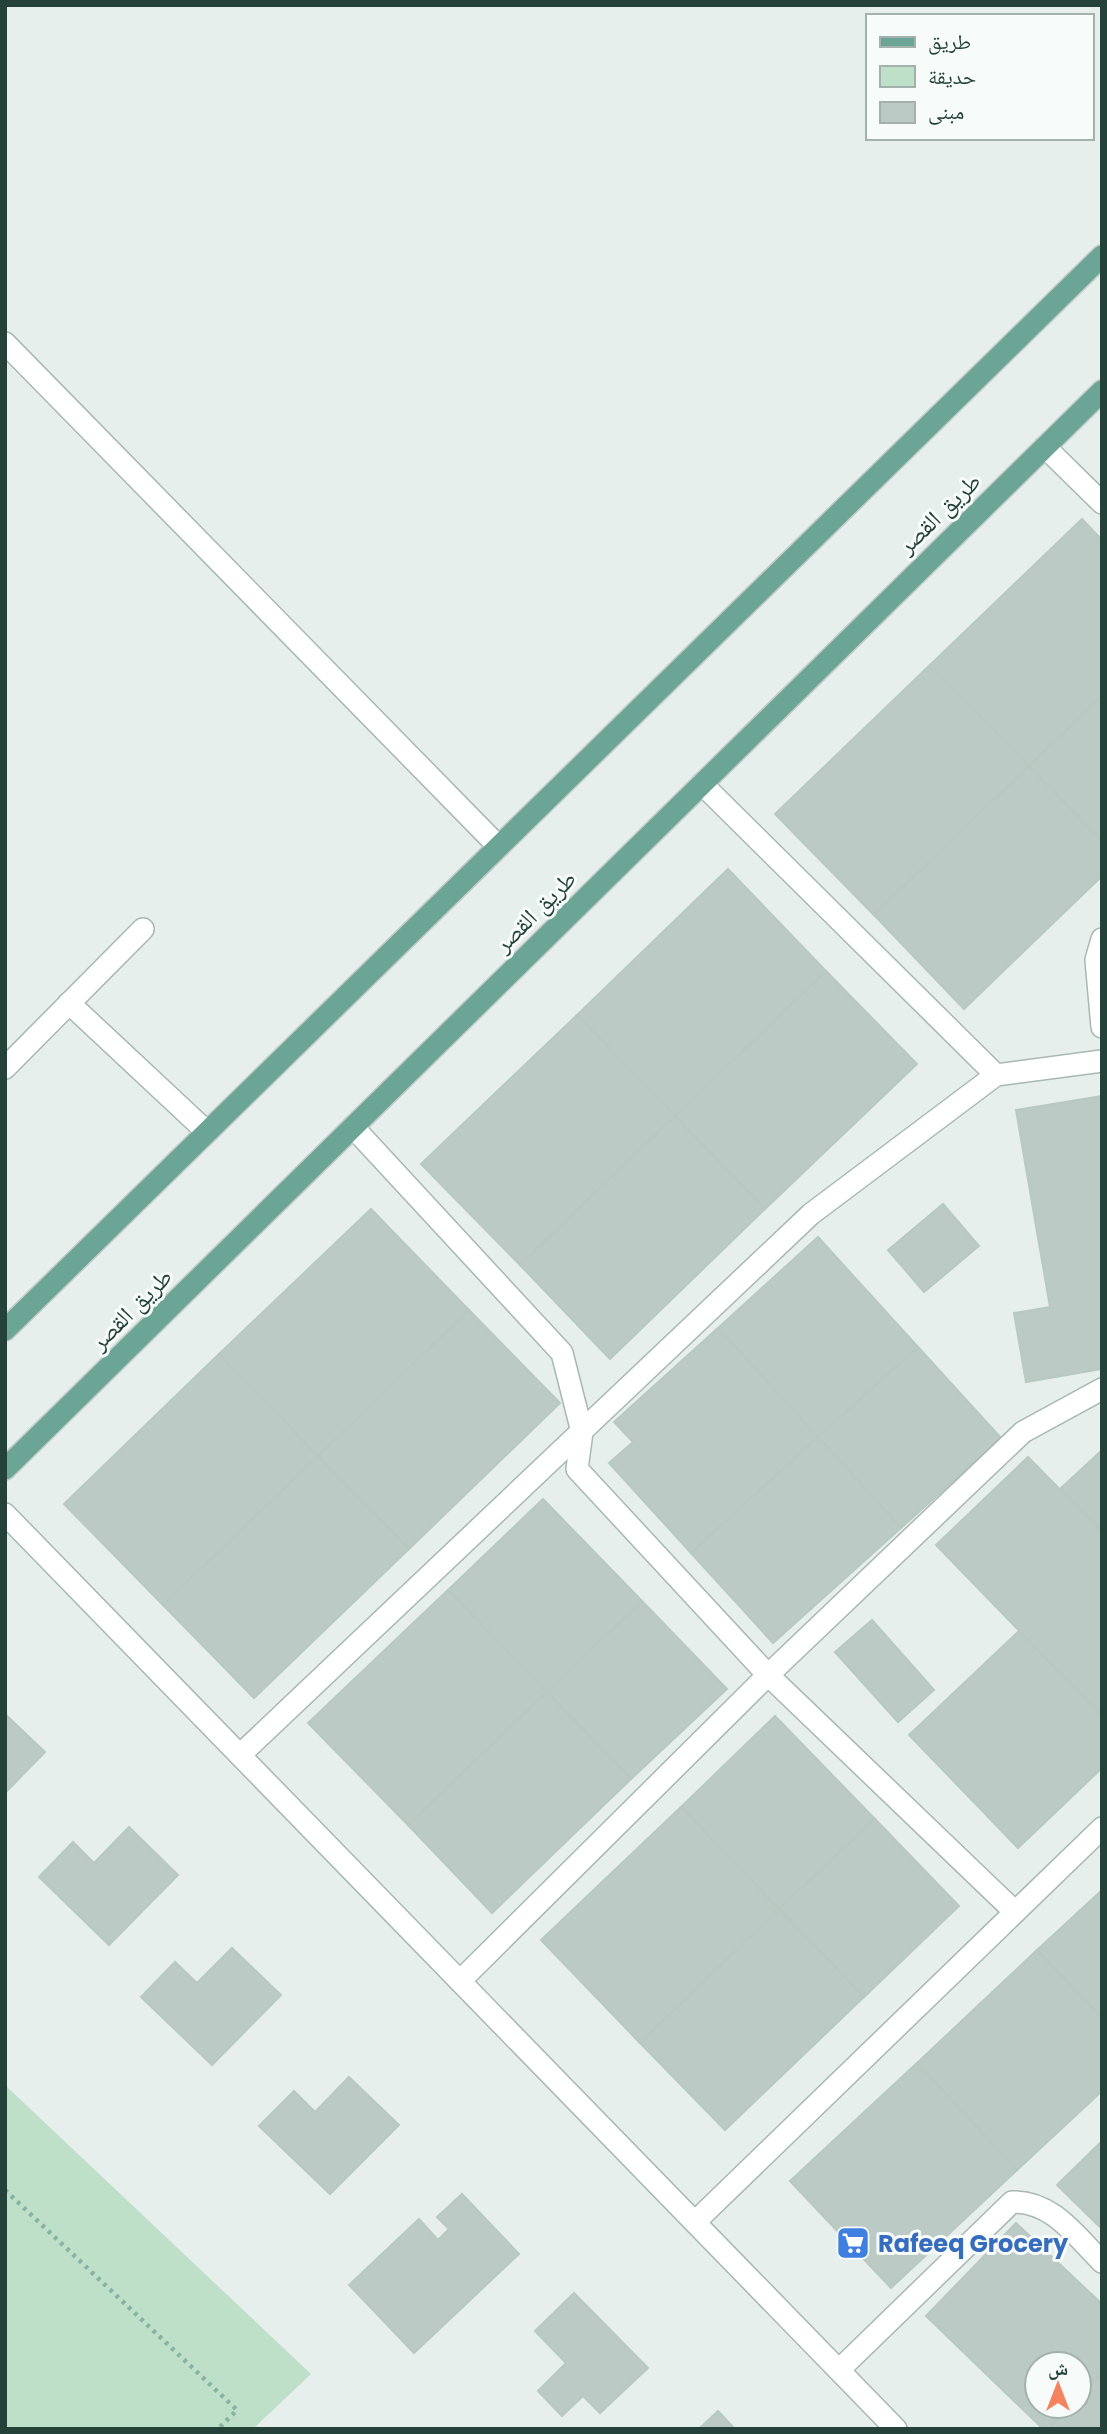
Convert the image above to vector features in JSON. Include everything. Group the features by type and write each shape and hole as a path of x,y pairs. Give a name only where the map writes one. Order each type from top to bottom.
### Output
{"main road":[{"path":"5,1330 1102,256"},
{"name":"طريق القصر","path":"5,1469 1102,391"}],"street":[{"path":"5,343 498,846"},
{"path":"1045,447 1102,503"},
{"path":"702,783 996,1075"},
{"path":"5,1068 143,929"},
{"path":"1102,939 1096,960 1102,1027"},
{"path":"69,1003 206,1132"},
{"path":"240,1755 811,1214 996,1075 1102,1061"},
{"path":"353,1127 562,1353 582,1432 577,1469 768,1675 1015,1912"},
{"path":"460,1981 768,1675 1023,1432 1102,1389"},
{"path":"5,1514 896,2429"},
{"path":"695,2222 1102,1828"},
{"path":"839,2370 1012,2202 1030,2202 1048,2210 1102,2262"}],"path":[{"path":"5,2190 237,2410 218,2429"}],"green space":[{"path":"5,2085 311,2374 253,2429 5,2429"}],"building":[{"path":"1082,519 1102,540 1102,696 1029,766 930,665"},
{"path":"930,665 1029,766 874,915 775,814"},
{"path":"1102,696 1102,841 1029,766"},
{"path":"1029,766 1102,841 1102,876 964,1009 874,915"},
{"path":"728,869 826,971 675,1116 577,1015"},
{"path":"826,971 917,1064 765,1209 675,1116"},
{"path":"577,1015 675,1116 520,1265 421,1164"},
{"path":"1102,1096 1102,1369 1026,1382 1014,1313 1050,1307 1016,1110"},
{"path":"675,1116 765,1209 610,1359 520,1265"},
{"path":"943,1204 979,1246 924,1292 888,1250"},
{"path":"371,1209 469,1310 318,1456 219,1354"},
{"path":"818,1237 918,1347 818,1437 718,1328"},
{"path":"469,1310 560,1403 409,1549 318,1456"},
{"path":"718,1328 818,1437 691,1553 609,1463 633,1442 614,1422"},
{"path":"918,1347 1001,1438 901,1528 818,1437"},
{"path":"219,1354 318,1456 163,1605 64,1504"},
{"path":"818,1437 901,1528 773,1643 691,1553"},
{"path":"1102,1450 1102,1532 1060,1489"},
{"path":"318,1456 409,1549 254,1698 163,1605"},
{"path":"1028,1457 1102,1532 1102,1716 936,1545"},
{"path":"543,1499 642,1601 547,1692 448,1590"},
{"path":"448,1590 547,1692 408,1825 308,1723"},
{"path":"642,1601 727,1689 631,1779 547,1692"},
{"path":"872,1620 934,1690 898,1722 835,1652"},
{"path":"1019,1631 1102,1716 1102,1768 1018,1848 909,1735"},
{"path":"547,1692 631,1779 492,1913 408,1825"},
{"path":"5,1714 45,1752 5,1793"},
{"path":"775,1716 875,1819 779,1909 681,1807"},
{"path":"681,1807 779,1909 640,2043 541,1940"},
{"path":"875,1819 959,1906 864,1997 779,1909"},
{"path":"129,1827 178,1875 109,1945 39,1877 73,1842 94,1863"},
{"path":"1102,1890 1102,2018 1037,1950"},
{"path":"779,1909 864,1997 725,2130 640,2043"},
{"path":"232,1948 281,1995 212,2065 141,1997 175,1962 197,1983"},
{"path":"1037,1950 1102,2018 1102,2091 1017,2170 917,2063"},
{"path":"917,2063 1017,2170 891,2288 790,2181"},
{"path":"349,2077 399,2125 330,2194 259,2126 294,2091 315,2112"},
{"path":"1102,2141 1102,2229 1057,2185"},
{"path":"462,2194 519,2254 414,2353 349,2285 419,2219 438,2240 449,2229 437,2217"},
{"path":"1016,2223 1102,2304 1102,2373 1093,2382 1093,2350 1023,2350 1023,2410 926,2316"},
{"path":"574,2293 648,2368 600,2413 583,2396 562,2416 538,2391 566,2363 535,2331"},
{"path":"1102,2373 1102,2429 1048,2429 1057,2420 1093,2420 1093,2382"},
{"path":"718,2411 735,2429 699,2429"},
{"path":"1034,2420 1057,2420 1048,2429 1043,2429"}],"place":[{"name":"Rafeeq Grocery","path":"853,2243"}]}
